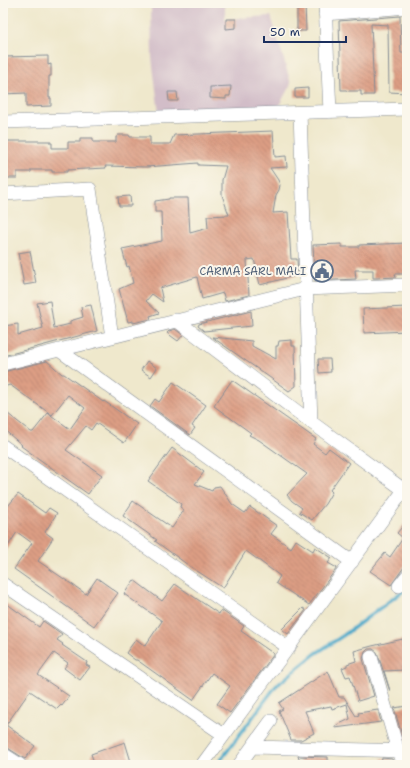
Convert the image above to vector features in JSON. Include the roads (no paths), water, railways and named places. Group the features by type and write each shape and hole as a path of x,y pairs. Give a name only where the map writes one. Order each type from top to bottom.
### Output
{"street":[{"path":"330,112 325,8 407,7"},
{"path":"3,122 407,110"},
{"path":"300,113 310,422"},
{"path":"3,194 90,189 112,337"},
{"path":"3,364 305,289 407,285"},
{"path":"176,320 310,422 406,488 202,765"},
{"path":"59,350 352,562"},
{"path":"3,446 289,648"},
{"path":"3,584 224,734"},
{"path":"371,657 402,751 403,765"},
{"path":"239,765 271,721"},
{"path":"253,747 402,751"},
{"path":"3,754 20,765"}],"waterway":[{"path":"217,765 276,686 315,654 344,635 407,588"}],"place":[{"name":"CARMA SARL MALI","path":"322,271"}]}
